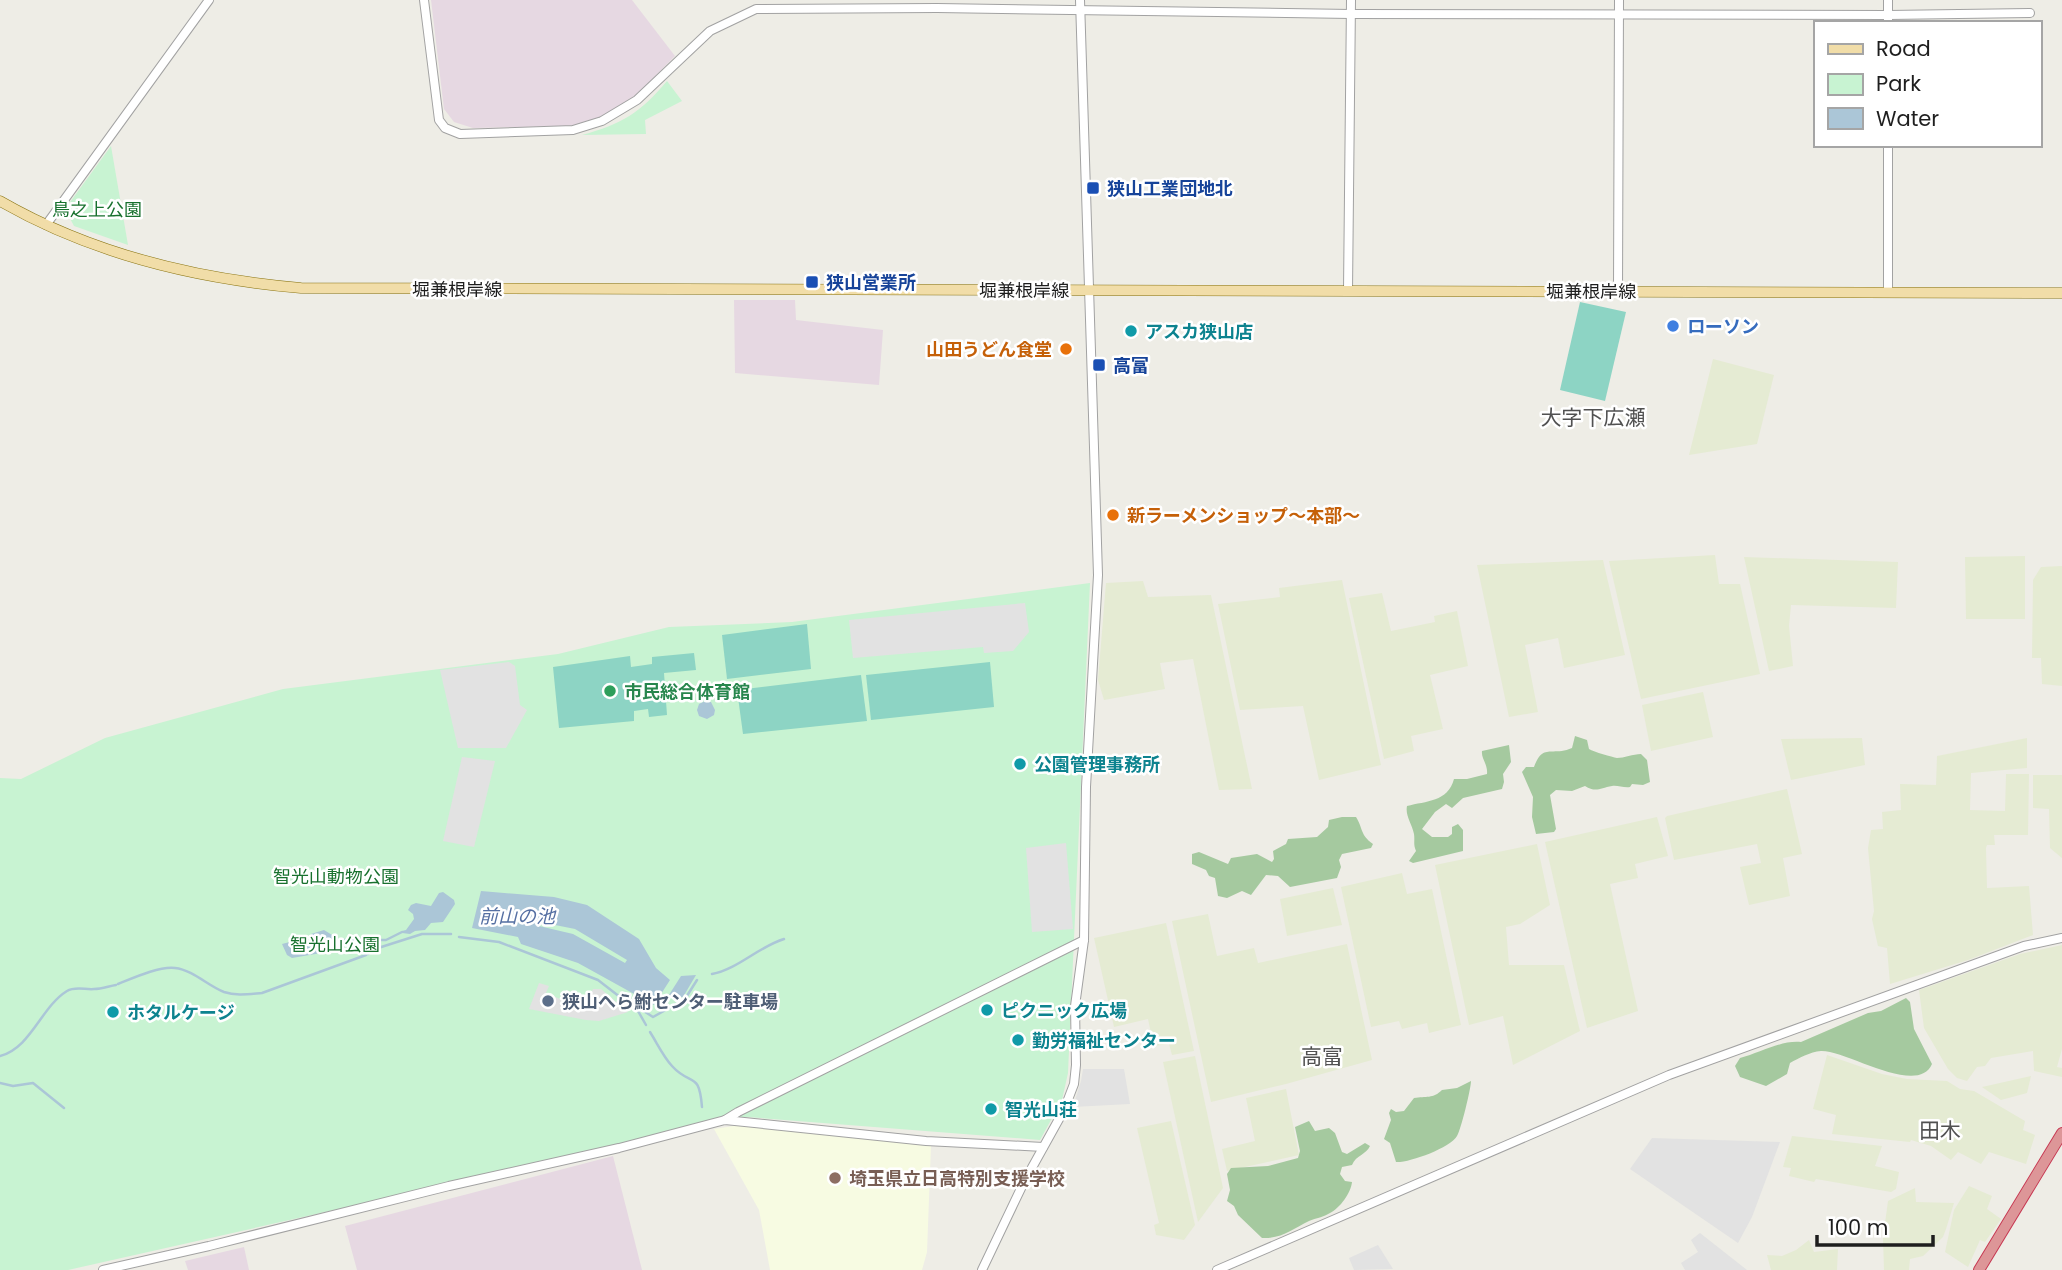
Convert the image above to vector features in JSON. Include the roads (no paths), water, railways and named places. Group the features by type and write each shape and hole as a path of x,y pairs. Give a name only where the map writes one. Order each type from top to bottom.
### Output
{"highway":[{"path":"1979,1270 2062,1133"}],"main road":[{"name":"堀兼根岸線","path":"0,201 46,225 122,254 169,268 236,281 301,288 2062,293"}],"street":[{"path":"46,225 209,0"},
{"path":"424,0 439,120 445,128 460,134 573,130 602,121 637,100 710,31 757,9 1619,14 1888,19 2030,13"},
{"path":"982,1270 1003,1223 1064,1110 1074,1084 1076,1065 1075,1006 1084,940 1086,787 1098,575 1080,0"},
{"path":"1348,291 1351,0"},
{"path":"1618,292 1619,0"},
{"path":"1888,0 1888,19"},
{"path":"1888,147 1888,293"},
{"path":"1217,1270 1668,1075 2024,946 2062,937"},
{"path":"103,1270 725,1120 1084,940"},
{"path":"725,1120 926,1141 1043,1147"}],"water":[{"path":"711,702 715,710 714,715 707,719 699,716 697,710 699,704"},
{"name":"前山の池","path":"481,891 554,897 587,905 639,939 656,968 670,980 654,1005 578,963 521,944 518,937 472,928","holes":["540,922 575,929 627,960 625,963 573,934 539,926"]},
{"path":"443,892 454,900 455,904 443,922 431,923 425,930 402,933 414,919 408,910 411,905 416,903 431,906 439,893"},
{"path":"324,930 337,938 327,952 292,958 287,955 282,944 301,939 304,943 311,939 311,934"},
{"path":"696,975 683,997 667,998 681,976"}],"waterway":[{"path":"343,940 386,940 402,932"},
{"path":"368,954 375,949 422,934 451,934"},
{"path":"459,937 499,942 598,980 638,1011 646,1025"},
{"path":"712,974 731,968 765,947 784,939"},
{"path":"118,984 154,971 175,968 182,969 224,992 262,993 366,955"},
{"path":"630,1004 653,1017 685,999 697,980"},
{"path":"0,1056 20,1045 50,1007 67,991 116,985"},
{"path":"650,1032 672,1066 696,1083 702,1107"},
{"path":"0,1083 13,1086 33,1083 64,1108"}],"place":[{"name":"狭山工業団地北","path":"1093,188"},
{"name":"狭山営業所","path":"812,282"},
{"name":"ローソン","path":"1673,326"},
{"name":"アスカ狭山店","path":"1131,331"},
{"name":"山田うどん食堂","path":"1066,349"},
{"name":"高富","path":"1099,365"},
{"name":"新ラーメンショップ～本部～","path":"1113,515"},
{"name":"市民総合体育館","path":"610,691"},
{"name":"公園管理事務所","path":"1020,764"},
{"name":"狭山へら鮒センター駐車場","path":"548,1001"},
{"name":"ピクニック広場","path":"987,1010"},
{"name":"ホタルケージ","path":"113,1012"},
{"name":"勤労福祉センター","path":"1018,1040"},
{"name":"智光山荘","path":"991,1109"},
{"name":"埼玉県立日高特別支援学校","path":"835,1178"}],"district":[{"name":"大字下広瀬","path":"1593,417"},
{"name":"高富","path":"1322,1056"},
{"name":"田木","path":"1940,1130"}],"park label":[{"name":"鳥之上公園","path":"97,209"},
{"name":"智光山動物公園","path":"336,876"},
{"name":"智光山公園","path":"335,944"}]}
